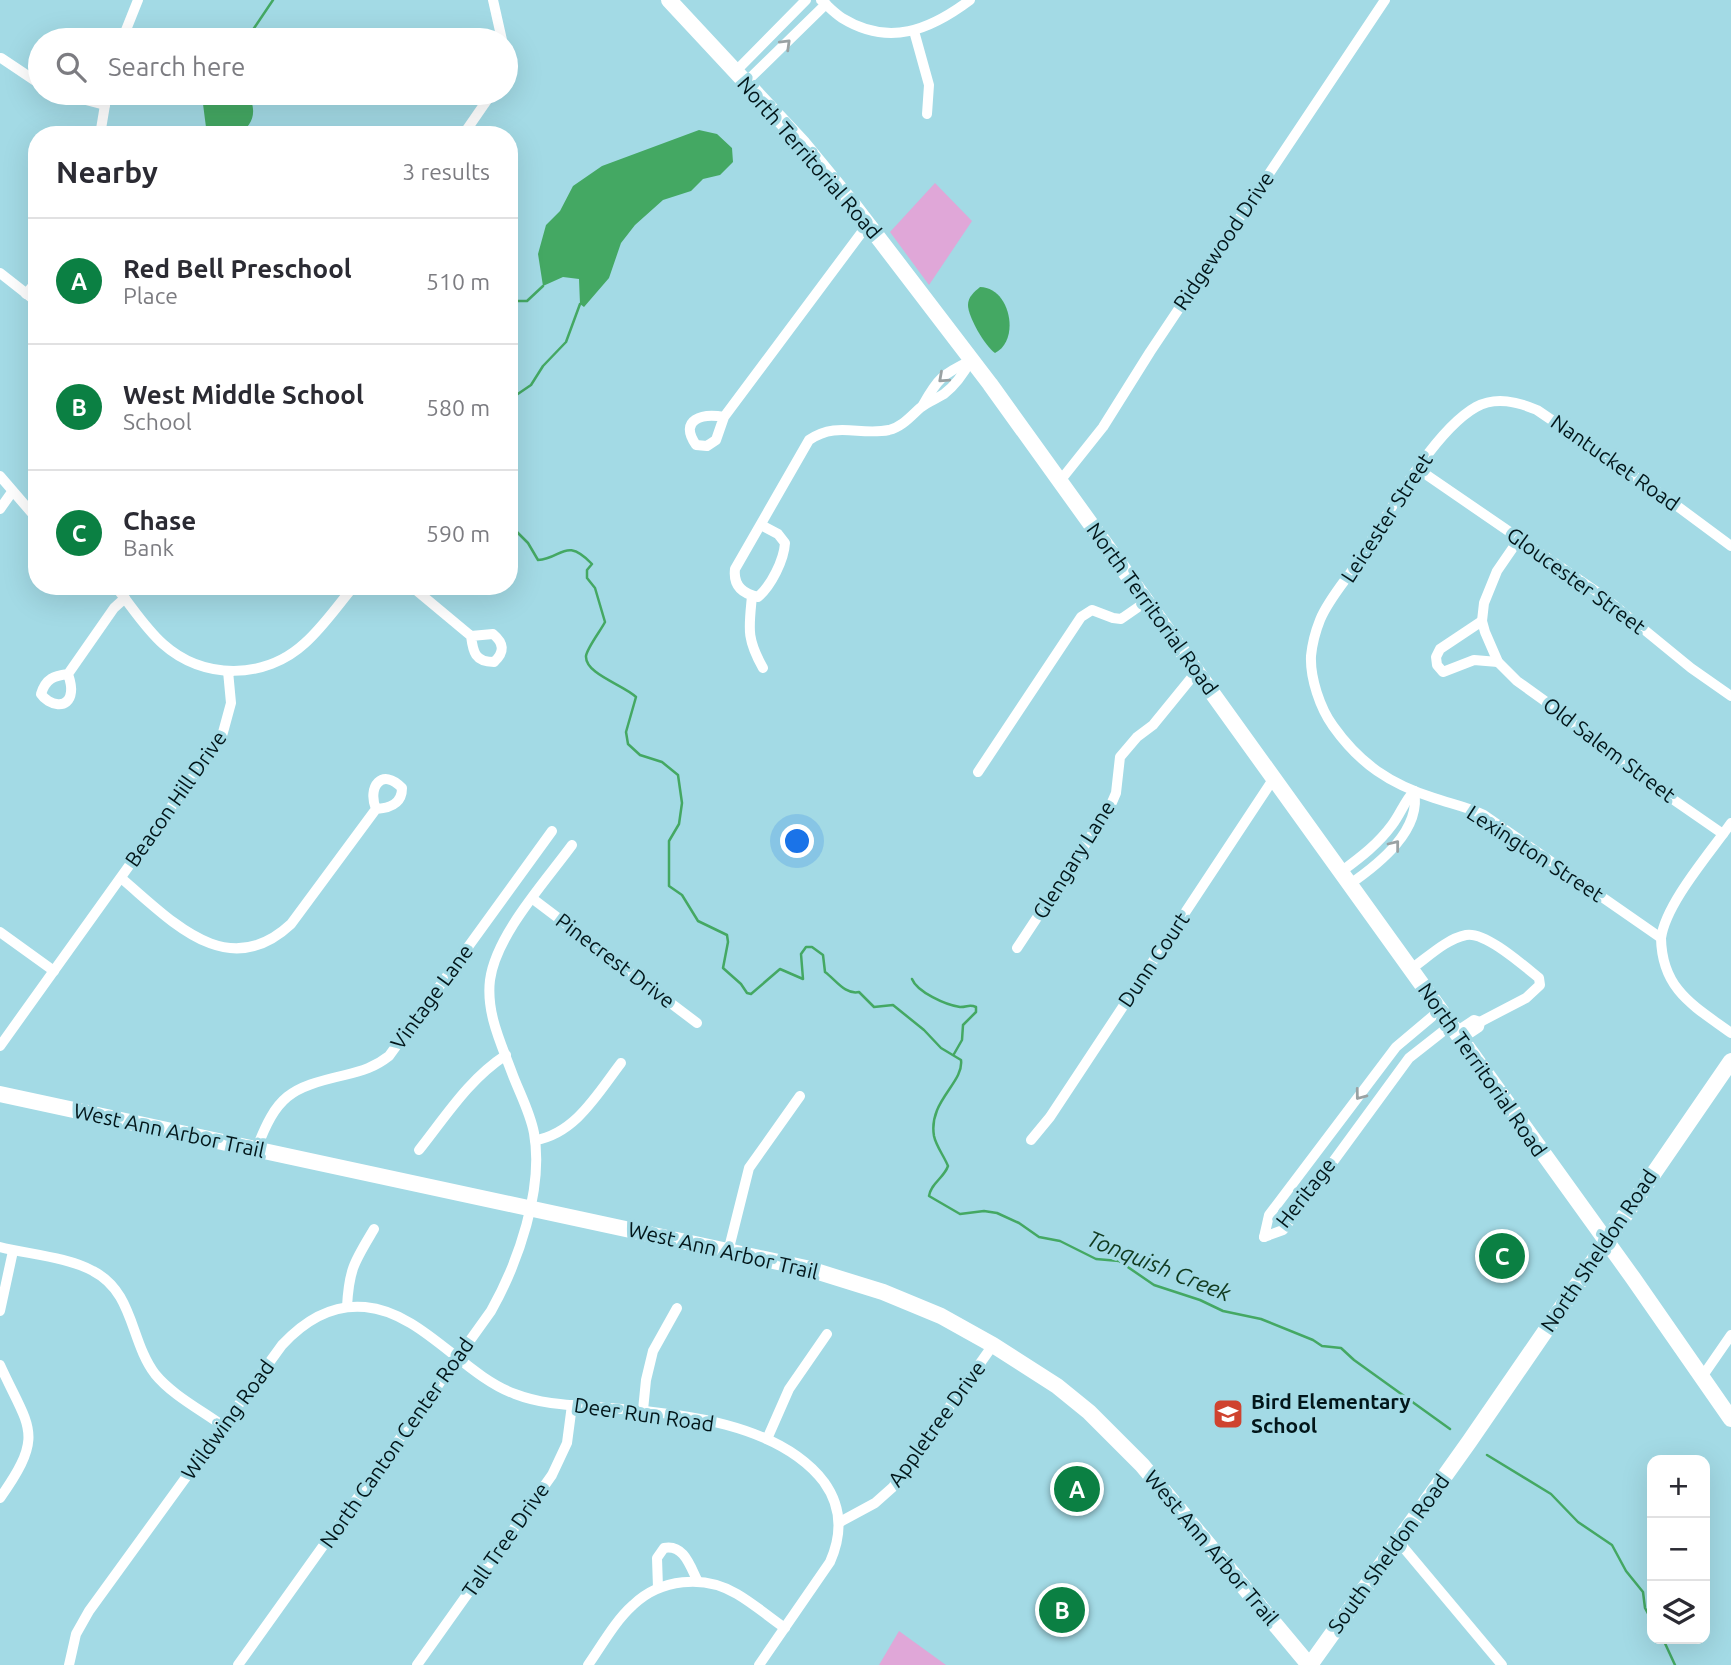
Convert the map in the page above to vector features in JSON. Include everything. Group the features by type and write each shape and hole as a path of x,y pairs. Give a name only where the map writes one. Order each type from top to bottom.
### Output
{"main road":[{"name":"North Territorial Road","path":"669,0 803,144 868,224 971,360 1346,878 1731,1419"},
{"name":"North Sheldon Road","path":"1469,1442 1731,1061"},
{"name":"West Ann Arbor Trail","path":"0,1094 806,1268 883,1292 941,1316 1057,1386 1119,1441 1309,1665"},
{"name":"South Sheldon Road","path":"1309,1665 1469,1442"}],"street":[{"path":"127,28 138,0"},
{"path":"494,0 500,28"},
{"path":"740,77 806,0"},
{"path":"740,77 824,2 842,18 866,29 890,33 914,31 947,17 970,0"},
{"name":"Ridgewood Drive","path":"1060,481 1104,427 1150,352 1385,0"},
{"path":"914,31 929,85 927,114"},
{"path":"1,58 28,76"},
{"path":"102,126 105,105"},
{"path":"469,126 484,105"},
{"path":"724,417 868,224"},
{"path":"0,273 26,295 28,292"},
{"path":"761,525 778,534 785,543 784,554 765,592 758,597 741,590 734,579 735,569 809,440 832,429 890,429 903,424 923,405 943,395 959,381 971,360"},
{"name":"Leicester Street","path":"1311,656 1321,619 1418,469 1448,429 1477,407 1491,402"},
{"name":"Nantucket Road","path":"1491,402 1520,403 1537,410 1665,497 1731,546"},
{"name":"Gloucester Street","path":"1418,469 1603,596 1690,668 1731,696"},
{"path":"0,475 28,509"},
{"path":"0,509 12,492"},
{"path":"1498,662 1468,661 1443,672 1437,665 1436,657 1440,649 1482,621 1490,585 1519,539"},
{"path":"122,595 150,631 174,653 202,667 228,671 265,666 298,649 346,595"},
{"path":"422,595 471,636"},
{"path":"752,596 748,632 754,652 763,668"},
{"path":"68,674 114,608 125,598"},
{"path":"978,772 1081,617 1092,610 1121,619 1147,601"},
{"name":"Old Salem Street","path":"1482,621 1488,643 1498,662 1517,681 1563,714 1610,755 1723,834"},
{"name":"Lexington Street","path":"1311,656 1316,690 1332,725 1367,765 1391,781 1414,791 1462,805 1484,815 1661,939"},
{"name":"Beacon Hill Drive","path":"0,1046 222,736 231,703 228,671"},
{"name":"Glengary Lane","path":"1017,948 1110,807 1116,793 1120,757 1137,737 1153,725 1196,671"},
{"name":"Dunn Court","path":"1031,1140 1065,1095 1273,778"},
{"path":"1346,878 1394,822 1403,803 1414,791"},
{"path":"121,878 197,939 224,947 252,946 274,938 292,924 376,809"},
{"path":"1731,823 1665,919 1661,939 1664,965 1677,990 1731,1033"},
{"name":"Vintage Lane","path":"256,1150 267,1122 288,1094 313,1082 375,1066 389,1056 552,831"},
{"name":"Pinecrest Drive","path":"529,1208 536,1166 535,1140 492,1014 491,979 500,948 572,845"},
{"name":"Pinecrest Drive","path":"533,899 697,1023"},
{"path":"0,932 54,971"},
{"name":"Heritage","path":"1411,969 1451,940 1475,934 1539,978 1540,985 1526,998 1480,1022 1475,1020 1409,1058 1283,1230 1264,1237 1269,1215 1396,1047 1440,1010"},
{"path":"419,1150 474,1080 486,1067 506,1055"},
{"path":"535,1140 552,1137 571,1124 621,1063"},
{"path":"1380,1069 1393,1079"},
{"path":"728,1252 749,1168 800,1096"},
{"path":"1338,1124 1351,1135"},
{"name":"North Canton Center Road","path":"238,1665 491,1311 520,1249 529,1208"},
{"path":"347,1307 348,1280 352,1268 374,1229"},
{"path":"0,1247 80,1265 104,1278 122,1298 154,1372 167,1385 223,1426"},
{"path":"0,1311 13,1251"},
{"name":"Wildwing Road","path":"69,1665 76,1634 89,1611 293,1333 317,1317 347,1307 370,1308 396,1315 457,1358"},
{"path":"643,1410 653,1351 677,1308"},
{"path":"767,1439 789,1390 827,1334"},
{"path":"1702,1377 1731,1335"},
{"name":"Appletree Drive","path":"840,1522 875,1503 893,1487 993,1345"},
{"name":"Deer Run Road","path":"457,1358 494,1384 539,1401 643,1410 708,1422 767,1439 792,1453 819,1476 833,1498 840,1522"},
{"path":"0,1365 26,1420 29,1441 24,1461 0,1498"},
{"name":"Tall Tree Drive","path":"417,1665 552,1475 567,1443 572,1405"},
{"path":"759,1665 830,1562 837,1544 840,1522"},
{"path":"1398,1541 1502,1665"},
{"path":"658,1588 657,1558 664,1548 671,1546 684,1554 698,1581"},
{"path":"588,1665 633,1604 658,1588 673,1583 698,1581 736,1592 785,1628"}],"shaded area":[{"path":"203,105 252,105 253,116 248,126 206,126"},
{"path":"699,130 717,134 732,148 733,162 720,175 703,179 691,191 663,200 635,225 621,243 609,278 584,307 580,304 579,279 563,277 543,286 538,254 546,225 560,211 573,186 602,166"},
{"path":"935,183 972,221 929,285 890,232"},
{"path":"980,287 999,295 1009,315 1008,337 995,353 978,331 969,310 969,300"},
{"path":"899,1631 946,1665 879,1665"}],"waterway":[{"name":"Tonquish Creek","path":"254,28 273,0"},
{"path":"518,301 527,301 543,286"},
{"path":"518,394 531,385 543,366 566,342 580,304"},
{"name":"Tonquish Creek","path":"518,533 538,560 569,550 576,551 592,564 587,570 587,578 595,588 605,622 591,644 586,656 587,662 598,674 636,697 626,732 628,744 640,755 662,762 678,775 682,803 679,824 669,841 669,886 682,895 698,921 727,935 723,968 751,994 780,969 803,979 801,954 806,947 812,947 823,955 825,972 841,986 849,991 859,992 874,1007 893,1005 941,1048 961,1060 957,1077 936,1113 934,1136 948,1166 929,1196 960,1214 984,1211 997,1213 1019,1223 1039,1237 1060,1241 1096,1259 1119,1261 1154,1285 1200,1300 1223,1311 1261,1319 1322,1346 1341,1348 1450,1429"},
{"path":"912,979 920,989 940,1001 960,1007 976,1007 976,1012 963,1025 962,1040 954,1054"},
{"name":"Tonquish Creek","path":"1487,1455 1551,1494 1578,1522 1612,1545 1626,1571 1643,1592 1647,1612"},
{"name":"Tonquish Creek","path":"1665,1644 1675,1665"}],"place":[{"name":"Chase","path":"1502,1256"},
{"name":"Bird Elementary School","path":"1228,1414"},
{"name":"Red Bell Preschool","path":"1077,1489"},
{"name":"West Middle School","path":"1062,1610"}]}
